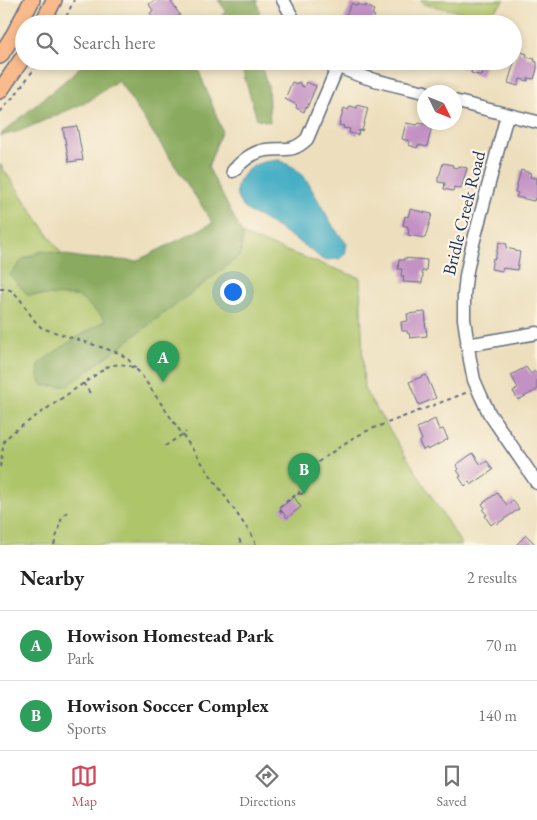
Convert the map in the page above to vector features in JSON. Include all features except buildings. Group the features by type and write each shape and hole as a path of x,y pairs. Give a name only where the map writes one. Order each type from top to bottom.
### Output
{"main road":[{"path":"24,15 32,0"},
{"path":"46,15 54,0"},
{"path":"0,56 15,32"},
{"path":"0,91 15,69"}],"street":[{"path":"283,0 291,15"},
{"path":"233,171 242,161 258,152 272,149 291,149 307,139 332,70"},
{"path":"347,70 360,76 417,90"},
{"path":"462,102 537,122"},
{"name":"Bridle Creek Road","path":"507,114 471,251 464,295 464,319 474,380 489,413 537,482"},
{"path":"467,346 537,333"}],"path":[{"path":"66,15 74,0"},
{"path":"0,112 33,70"},
{"path":"0,289 11,290 42,328 119,353 131,362 254,538 256,545"},
{"path":"0,468 4,441 83,383 112,365 120,364 138,371"},
{"path":"83,383 90,393"},
{"path":"298,494 304,476 311,467 360,434 478,388"},
{"path":"164,446 186,432"},
{"path":"282,514 278,508 298,494 307,492"},
{"path":"54,545 62,517 70,510"},
{"path":"240,539 242,545"}],"green space":[{"path":"218,0 257,0 260,15 222,15 226,11"},
{"path":"421,0 505,0 491,14 462,12 423,4"},
{"path":"76,70 199,70 222,130 208,167 243,235 240,256 68,386 43,386 38,376 39,363 106,320 78,296 28,295 10,275 23,259 42,251 85,258 136,261 213,223 118,80 89,101 20,131 0,136"},
{"path":"245,70 262,70 268,86 270,122 257,119 243,72"},
{"path":"0,164 123,344 240,256 243,235 360,278 364,389 462,545 0,545"}],"water":[{"path":"279,160 295,168 307,181 334,228 347,244 345,254 339,259 323,260 294,238 248,211 239,201 237,195 238,182 244,174 257,164"}],"place":[{"name":"Howison Homestead Park","path":"163,382"},
{"name":"Howison Soccer Complex","path":"304,494"}]}
